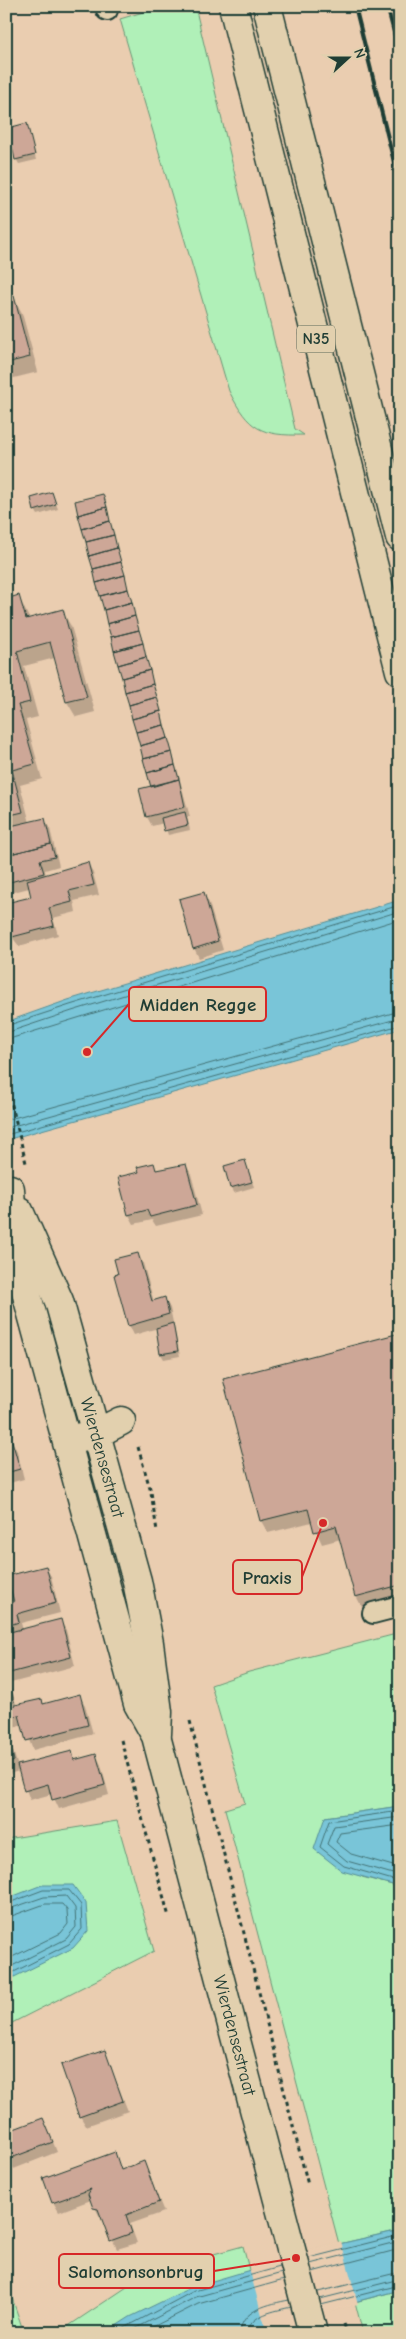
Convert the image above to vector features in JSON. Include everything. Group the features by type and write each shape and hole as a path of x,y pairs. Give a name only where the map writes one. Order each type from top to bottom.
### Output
{"street":[{"name":"N35","path":"233,6 400,672"},
{"name":"N35","path":"267,6 400,537"},
{"name":"Wierdensestraat","path":"15,1178 59,1300 137,1581 158,1712 156,1736"},
{"name":"Wierdensestraat","path":"15,1178 13,1244 138,1704 156,1736 313,2333"},
{"path":"67,1440 96,1434 121,1421"}],"lane":[{"path":"373,1613 400,1606"}],"path":[{"path":"6,1081 15,1178"},
{"path":"118,1730 171,1922"},
{"path":"345,2326 347,2333"}],"green space":[{"path":"163,6 195,6 295,429 304,435 277,434 258,428 243,414 229,391 120,19"},
{"path":"400,1633 400,1806 325,1817 362,1877 400,1887 400,2230 339,2244 225,1809 245,1803 211,1685 249,1672"},
{"path":"117,1821 154,1951 6,2026 6,1839"},
{"path":"243,2246 265,2333 58,2333 151,2271"},
{"path":"400,2290 400,2333 363,2333 355,2302"},
{"path":"6,2295 11,2295 24,2333 6,2333"}],"water":[{"path":"400,900 400,1029 6,1140 6,1022 68,1000"},
{"path":"400,1806 400,1887 342,1871 314,1849 325,1817"},
{"path":"42,1885 73,1885 86,1903 88,1931 73,1948 6,1981 6,1899"},
{"path":"400,2230 400,2290 270,2324 256,2333 105,2333 130,2317 192,2287 339,2244"}],"pier":[{"path":"341,2241 358,2304 271,2326 266,2330 249,2268"}],"building":[{"path":"27,123 35,155 15,160 8,128"},
{"path":"14,296 30,357 6,363 6,298"},
{"path":"52,492 56,504 34,511 31,498"},
{"path":"103,494 107,507 78,515 75,501"},
{"path":"107,507 110,521 82,529 78,515"},
{"path":"110,521 114,535 86,542 82,529"},
{"path":"114,535 117,548 89,556 86,542"},
{"path":"117,548 121,562 93,569 89,556"},
{"path":"121,562 125,575 96,583 93,569"},
{"path":"125,575 128,589 100,596 96,583"},
{"path":"128,589 132,602 104,610 100,596"},
{"path":"19,595 26,619 63,609 87,697 66,702 50,642 17,651 30,702 18,705 35,764 12,770 23,812 6,816 6,599"},
{"path":"132,602 135,616 107,624 104,610"},
{"path":"135,616 139,630 111,637 107,624"},
{"path":"139,630 143,643 114,651 111,637"},
{"path":"143,643 146,657 118,665 114,651"},
{"path":"146,657 150,670 122,678 118,665"},
{"path":"150,670 153,684 125,692 122,678"},
{"path":"153,684 157,697 129,705 125,692"},
{"path":"157,697 161,711 132,719 129,705"},
{"path":"161,711 164,725 136,732 132,719"},
{"path":"164,725 168,738 140,746 136,732"},
{"path":"168,738 172,752 143,759 140,746"},
{"path":"172,752 175,765 147,773 143,759"},
{"path":"175,765 179,779 151,787 147,773"},
{"path":"179,779 185,807 146,817 139,789"},
{"path":"185,812 188,825 164,831 161,818"},
{"path":"45,818 51,844 6,855 6,827"},
{"path":"51,844 55,857 40,860 44,873 6,883 6,855"},
{"path":"88,862 94,885 69,891 72,902 49,908 54,926 12,937 11,933 7,932 6,903 31,897 27,880"},
{"path":"204,892 218,941 193,949 179,899"},
{"path":"245,1160 252,1182 230,1188 224,1166"},
{"path":"154,1163 156,1170 186,1164 197,1205 150,1217 147,1210 128,1215 118,1177 139,1172 137,1167"},
{"path":"138,1253 152,1301 165,1297 169,1314 128,1326 114,1275 118,1274 114,1259"},
{"path":"173,1323 178,1351 160,1354 156,1328"},
{"path":"400,1333 400,1585 355,1597 336,1526 314,1532 308,1509 260,1521 223,1379"},
{"path":"12,1441 20,1469 6,1473 6,1442"},
{"path":"46,1566 56,1603 17,1614 19,1622 6,1626 6,1604 14,1602 7,1576"},
{"path":"61,1619 71,1657 6,1674 6,1633"},
{"path":"9,1683 14,1702 6,1704 6,1684"},
{"path":"80,1694 88,1725 26,1741 19,1715 6,1719 6,1707 42,1699 43,1704"},
{"path":"8,1736 14,1761 6,1764 6,1737"},
{"path":"72,1751 74,1760 96,1754 105,1785 52,1800 48,1784 24,1791 17,1765"},
{"path":"105,2050 123,2101 79,2117 61,2065"},
{"path":"43,2118 53,2142 6,2160 6,2132"},
{"path":"115,2152 121,2170 144,2161 159,2202 126,2215 132,2233 110,2241 98,2209 93,2208 88,2194 91,2189 52,2203 43,2178"}],"railway":[{"path":"355,6 400,186"},
{"path":"387,6 400,55"}],"place":[{"name":"Midden Regge","path":"87,1052"},
{"name":"Praxis","path":"323,1523"},
{"name":"Salomonsonbrug","path":"296,2258"}]}
